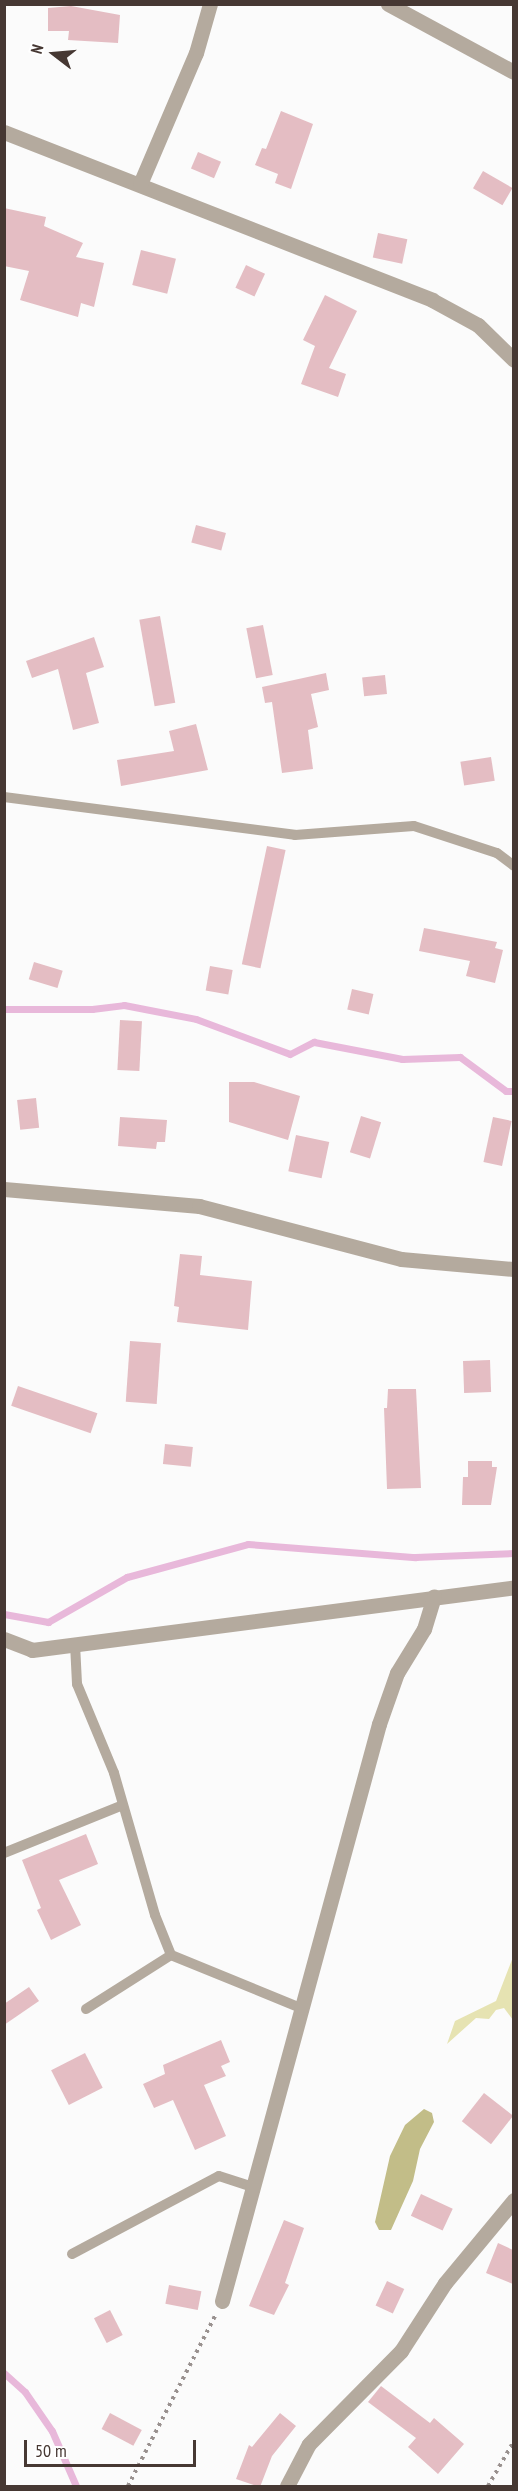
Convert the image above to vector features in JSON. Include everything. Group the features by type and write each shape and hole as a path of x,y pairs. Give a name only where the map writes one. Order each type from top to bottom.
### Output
{"street":[{"path":"140,184 196,53 210,4"},
{"path":"388,4 513,72"},
{"path":"4,132 432,300 478,325 513,360"},
{"path":"4,1189 199,1206 400,1259 513,1269"},
{"path":"4,1639 32,1650 513,1587"},
{"path":"222,2301 379,1724 397,1672 424,1629 434,1597"},
{"path":"287,2487 309,2444 401,2351 445,2283 513,2200"}],"lane":[{"path":"4,797 295,835 414,826 497,853 513,866"},
{"path":"75,1644 76,1684 123,1805 154,1915 171,1955 303,2009"},
{"path":"4,1853 123,1805"},
{"path":"86,2010 171,1955"},
{"path":"72,2254 219,2176 253,2187"}],"path":[{"path":"128,2487 222,2301"},
{"path":"488,2487 513,2441"}],"shaded area":[{"path":"513,1957 513,2020 504,2008 496,2010 489,2019 476,2018 447,2044 455,2021 496,2001"},
{"path":"424,2109 432,2113 434,2122 420,2149 413,2181 391,2230 379,2230 375,2222 390,2156 405,2125"}],"building":[{"path":"71,6 120,15 118,43 68,40 69,31 48,31 48,8"},
{"path":"281,111 313,124 291,189 275,183 278,174 255,165 262,148 266,149"},
{"path":"198,152 221,162 214,178 191,169"},
{"path":"483,171 512,188 502,205 473,188"},
{"path":"4,208 46,217 44,226 83,243 76,257 104,263 94,307 81,303 78,317 20,300 29,271 4,266"},
{"path":"378,233 407,239 402,264 373,257"},
{"path":"141,250 176,259 167,294 132,285"},
{"path":"246,265 265,274 254,297 235,288"},
{"path":"325,295 357,311 329,368 346,374 338,397 301,384 315,346 303,340"},
{"path":"196,525 226,533 221,550 191,542"},
{"path":"160,616 175,703 155,706 139,620"},
{"path":"263,625 273,675 256,678 246,628"},
{"path":"94,637 104,667 86,673 99,723 73,730 58,669 32,678 26,661"},
{"path":"326,673 329,690 311,694 318,727 308,730 313,769 282,773 272,702 265,703 262,687"},
{"path":"385,675 387,694 364,696 362,677"},
{"path":"196,724 208,770 121,786 117,760 174,751 169,731"},
{"path":"491,757 495,781 464,786 460,762"},
{"path":"267,846 286,850 260,968 242,964"},
{"path":"424,928 497,942 495,948 503,950 495,983 466,976 470,961 419,951"},
{"path":"34,962 63,971 57,988 29,979"},
{"path":"210,966 233,970 228,995 206,991"},
{"path":"352,989 373,994 369,1014 347,1009"},
{"path":"120,1020 142,1021 139,1071 117,1070"},
{"path":"229,1082 254,1082 300,1096 288,1140 229,1122"},
{"path":"36,1098 39,1128 20,1130 17,1100"},
{"path":"361,1116 381,1122 370,1158 350,1152"},
{"path":"120,1117 167,1120 165,1142 157,1142 156,1149 118,1146"},
{"path":"493,1117 512,1121 502,1166 483,1162"},
{"path":"296,1135 329,1142 322,1178 288,1171"},
{"path":"180,1254 202,1256 200,1275 252,1281 248,1330 177,1322 179,1307 174,1306"},
{"path":"130,1341 161,1343 157,1404 126,1402"},
{"path":"490,1360 491,1392 464,1393 463,1361"},
{"path":"18,1386 97,1413 91,1433 11,1406"},
{"path":"388,1389 416,1389 421,1488 387,1489 384,1408 387,1408"},
{"path":"165,1444 193,1447 191,1467 163,1464"},
{"path":"468,1461 492,1461 492,1467 497,1467 491,1505 462,1505 463,1477 468,1477"},
{"path":"86,1834 98,1864 59,1880 81,1925 51,1940 37,1910 41,1908 22,1860"},
{"path":"29,1987 39,2001 4,2025 4,2004"},
{"path":"221,2040 230,2062 221,2066 226,2076 204,2085 226,2136 195,2150 173,2100 154,2108 143,2084 165,2074 163,2065"},
{"path":"85,2053 103,2088 69,2105 51,2070"},
{"path":"484,2093 513,2116 491,2144 462,2121"},
{"path":"421,2194 453,2209 443,2231 411,2216"},
{"path":"284,2220 304,2228 285,2283 289,2285 274,2315 249,2306"},
{"path":"498,2243 513,2250 513,2284 486,2273"},
{"path":"387,2281 404,2289 393,2314 376,2305"},
{"path":"169,2285 201,2291 198,2310 165,2304"},
{"path":"110,2310 123,2335 107,2343 94,2318"},
{"path":"381,2386 430,2423 434,2418 464,2444 438,2474 408,2447 416,2438 368,2402"},
{"path":"110,2413 142,2430 133,2446 102,2429"},
{"path":"280,2413 296,2426 272,2456 260,2487 236,2479 249,2445 252,2447"}],"waterway":[{"path":"4,1009 92,1009 124,1005 196,1019 290,1054 314,1042 402,1059 460,1057 506,1091 514,1091"},
{"path":"4,1614 48,1622 127,1577 248,1544 415,1557 514,1553"},
{"path":"4,2373 25,2392 52,2431 76,2486"}]}
